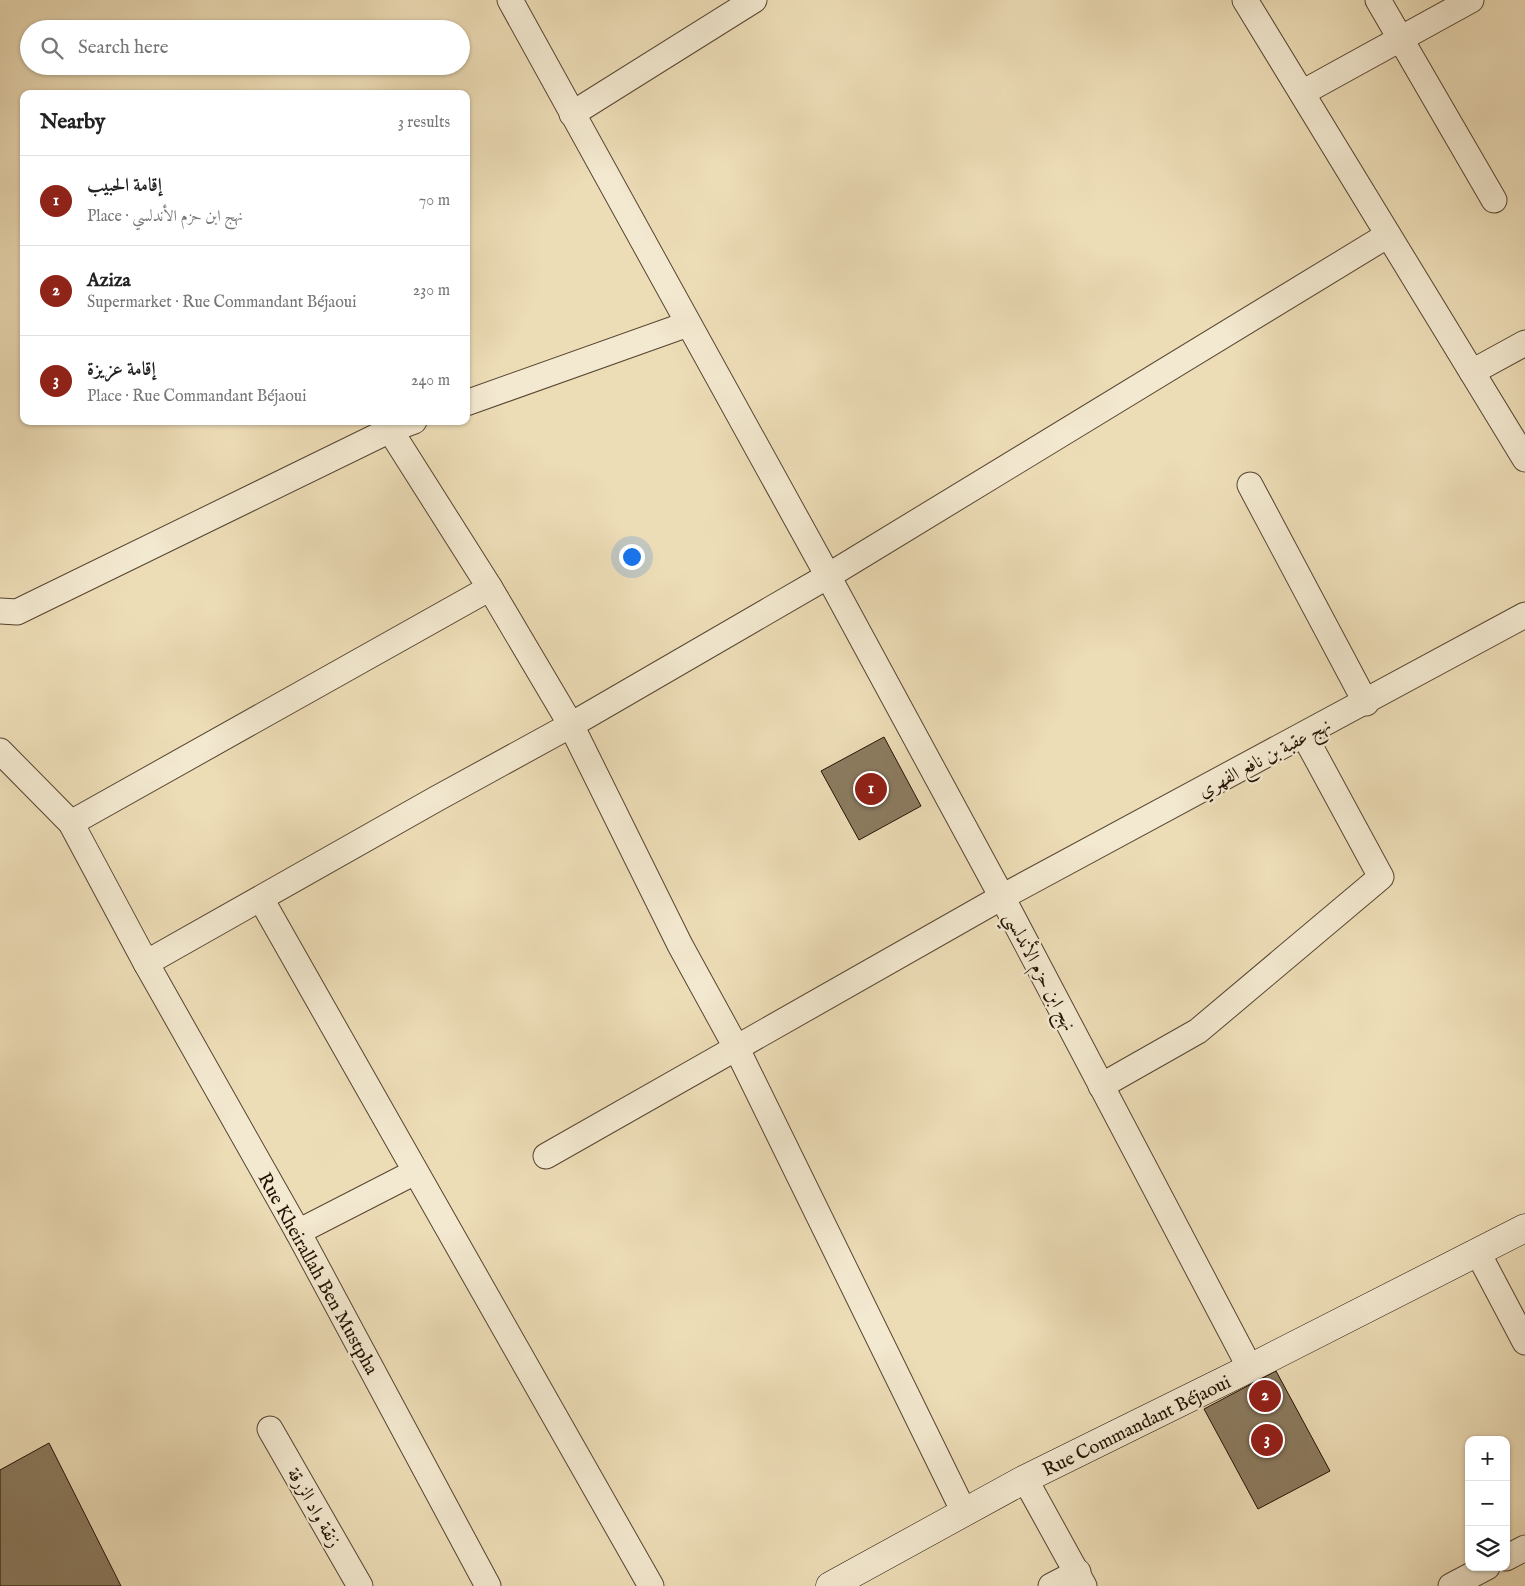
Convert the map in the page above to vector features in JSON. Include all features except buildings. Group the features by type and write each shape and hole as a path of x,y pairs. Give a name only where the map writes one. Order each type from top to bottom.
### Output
{"street":[{"name":"نهج ابن حزم الأندلسي","path":"510,0 828,576 1002,897 1250,1368"},
{"path":"572,114 754,0"},
{"path":"1245,0 1524,454"},
{"path":"1378,0 1494,200"},
{"path":"1302,93 1471,0"},
{"path":"146,963 436,799 571,726 828,576 1388,235"},
{"path":"470,402 688,324"},
{"path":"1472,372 1525,343"},
{"path":"0,611 17,612 403,425"},
{"path":"390,430 490,588 571,726 680,945 737,1049 964,1512"},
{"path":"1250,485 1366,703"},
{"path":"71,823 490,588"},
{"name":"نهج عقبة بن نافع الفهري","path":"546,1156 1002,897 1525,616"},
{"path":"1101,1086 1198,1031 1381,877 1304,736"},
{"name":"Rue Kheirallah Ben Mustpha","path":"0,751 71,823 146,963 298,1232 488,1586"},
{"path":"261,899 651,1586"},
{"path":"298,1232 415,1172"},
{"name":"Rue Commandant Béjaoui","path":"830,1586 1026,1479 1525,1228"},
{"path":"1478,1253 1525,1342"},
{"name":"زنقة واد الزرقة","path":"270,1429 360,1586"},
{"path":"1026,1479 1081,1579 1052,1586"},
{"path":"1510,1556 1525,1548"},
{"path":"1450,1586 1479,1571"}],"place":[{"name":"إقامة الحبيب","path":"871,789"},
{"name":"Aziza","path":"1265,1396"},
{"name":"إقامة عزيزة","path":"1267,1440"}]}
